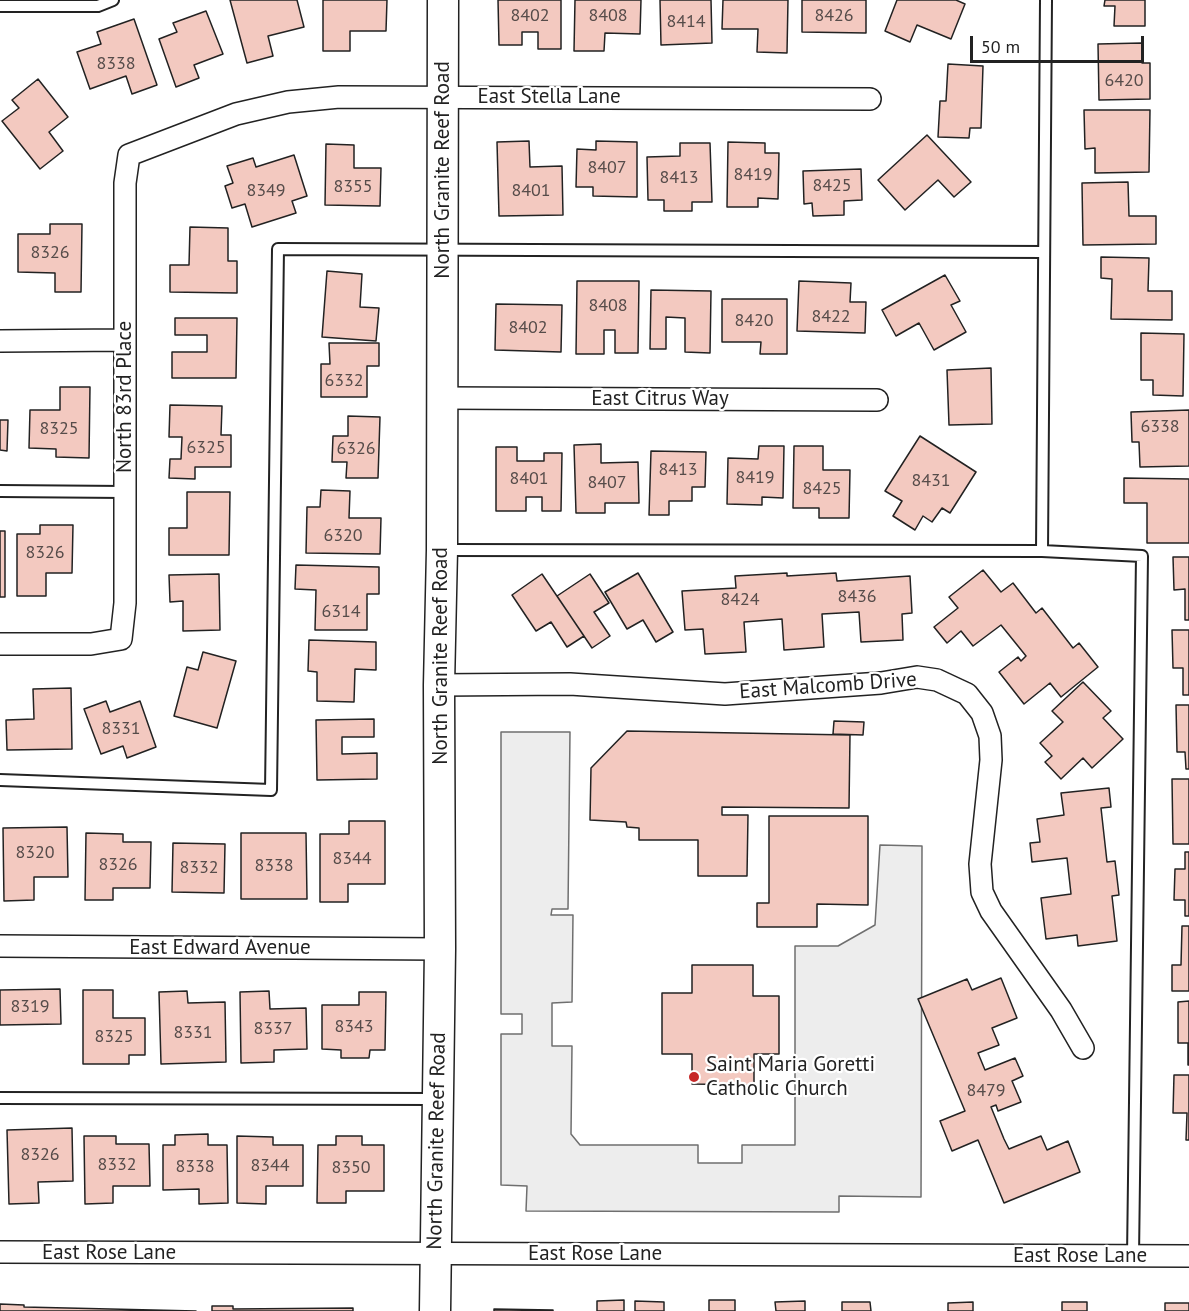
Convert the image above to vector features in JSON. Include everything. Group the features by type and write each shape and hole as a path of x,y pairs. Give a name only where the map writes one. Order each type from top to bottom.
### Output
{"street":[{"name":"North Granite Reef Road","path":"435,1311 440,949 439,685 442,550 443,0"},
{"name":"East Stella Lane","path":"129,155 236,114 288,102 339,97 870,99"},
{"name":"North 83rd Place","path":"0,644 91,644 121,639 125,603 125,183 129,155"},
{"path":"0,341 125,340"},
{"name":"East Citrus Way","path":"442,398 877,400"},
{"name":"East Malcomb Drive","path":"439,685 570,684 725,694 881,683 917,677 937,680 967,694 982,713 990,736 990,760 980,864 982,892 991,911 1062,1010 1083,1048"},
{"name":"East Edward Avenue","path":"0,946 440,949"},
{"name":"East Rose Lane","path":"0,1252 1189,1256"}],"lane":[{"path":"0,6 98,6 113,0"},
{"path":"1042,551 1046,0"},
{"path":"0,780 271,790 278,249 1044,252"},
{"path":"0,491 125,492"},
{"path":"442,550 1042,551 1142,556 1133,1256"},
{"path":"0,1098 438,1099"}],"shaded area":[{"path":"501,732 570,732 568,909 552,909 551,915 573,915 572,1002 552,1003 552,1046 572,1046 571,1134 580,1145 698,1145 698,1163 742,1163 742,1145 795,1145 795,946 838,946 875,925 880,845 922,846 921,1197 839,1196 839,1212 526,1211 527,1186 501,1185 501,1034 522,1034 522,1014 501,1014"}],"building":[{"path":"230,0 297,0 304,27 268,36 273,56 247,63"},
{"path":"323,0 387,0 386,31 350,31 350,51 323,51"},
{"path":"498,0 561,0 561,49 538,49 538,32 522,32 522,45 499,45"},
{"path":"575,0 641,0 640,34 605,33 604,51 574,51"},
{"path":"660,0 711,0 712,43 661,45"},
{"path":"723,0 788,0 787,53 757,52 758,29 722,29"},
{"path":"802,0 866,0 866,33 802,32"},
{"path":"897,0 956,0 965,4 951,39 917,25 910,42 885,31"},
{"path":"1105,0 1145,0 1145,26 1114,26 1115,6 1104,6"},
{"path":"206,11 223,54 194,65 199,78 176,87 159,39 177,32 173,23"},
{"path":"134,19 157,85 132,94 126,76 90,89 77,52 101,44 97,32"},
{"path":"1142,43 1142,63 1150,63 1150,99 1099,100 1098,44"},
{"path":"948,64 983,66 981,128 970,128 969,138 938,137 940,101 946,101"},
{"path":"38,79 68,117 49,132 63,151 40,169 2,121 19,108 12,100"},
{"path":"1084,110 1150,110 1149,172 1095,173 1095,148 1085,149"},
{"path":"927,135 971,182 954,197 938,180 905,210 878,180"},
{"path":"529,141 530,167 562,166 563,215 499,216 497,142"},
{"path":"596,141 637,142 637,197 593,196 593,187 576,187 577,149 596,150"},
{"path":"728,142 765,143 765,153 779,153 778,199 758,198 758,207 727,207"},
{"path":"680,143 710,143 712,202 692,202 692,211 664,211 664,200 648,200 647,157 680,156"},
{"path":"326,144 354,145 354,168 381,168 380,206 325,205"},
{"path":"294,155 307,196 292,201 296,213 252,227 245,204 232,208 225,186 233,183 227,166 253,158 256,167"},
{"path":"861,169 862,200 844,201 844,215 813,216 812,203 804,204 803,171"},
{"path":"1128,182 1129,216 1156,216 1156,244 1083,245 1082,183"},
{"path":"50,224 82,224 81,292 55,292 55,273 18,272 18,234 50,234"},
{"path":"190,227 228,228 228,261 237,261 237,293 170,292 170,265 189,265"},
{"path":"1101,257 1149,258 1148,291 1172,291 1172,320 1111,319 1112,279 1101,278"},
{"path":"327,271 362,274 360,307 379,308 376,341 322,337"},
{"path":"945,275 960,301 951,305 966,332 934,350 919,323 896,336 882,310"},
{"path":"577,281 639,281 638,353 615,353 615,330 604,330 604,354 576,354"},
{"path":"799,281 851,283 850,302 866,302 865,333 797,331"},
{"path":"651,290 711,291 710,353 685,352 685,318 666,317 666,349 650,349"},
{"path":"722,299 787,299 787,354 760,354 761,342 722,342"},
{"path":"496,304 562,305 561,352 495,350"},
{"path":"175,318 237,318 236,378 172,378 172,352 207,352 207,335 175,335"},
{"path":"1141,333 1184,334 1183,396 1153,395 1153,380 1141,380"},
{"path":"329,343 379,343 379,366 367,366 367,397 321,397 321,364 330,364"},
{"path":"991,368 992,424 949,425 947,370"},
{"path":"60,387 90,387 89,458 56,457 56,449 29,448 30,410 60,410"},
{"path":"170,405 222,406 221,435 231,435 231,467 195,467 195,479 169,478 170,459 181,459 182,437 169,437"},
{"path":"1189,410 1189,466 1140,467 1139,442 1132,442 1131,412"},
{"path":"348,416 380,417 378,478 346,478 347,462 332,462 333,436 348,436"},
{"path":"0,420 8,420 7,451 0,450"},
{"path":"920,436 976,472 950,513 942,508 932,522 923,516 915,530 893,516 902,501 885,491"},
{"path":"601,444 601,463 638,462 639,503 605,503 605,513 576,513 574,445"},
{"path":"759,446 784,446 783,498 762,497 762,505 727,504 728,458 758,459"},
{"path":"794,446 823,446 823,470 850,470 849,518 819,518 819,508 793,508"},
{"path":"496,447 517,447 517,461 544,461 544,453 562,453 561,511 542,511 542,497 526,497 526,511 496,511"},
{"path":"651,451 706,452 705,487 692,487 692,501 669,501 669,515 649,515"},
{"path":"1124,478 1189,479 1189,543 1147,543 1147,503 1124,503"},
{"path":"321,490 350,491 349,518 381,518 380,554 306,553 307,507 320,507"},
{"path":"187,492 230,492 229,555 169,555 169,528 187,528"},
{"path":"40,525 73,525 72,573 46,573 46,596 17,596 17,534 40,534"},
{"path":"0,531 5,531 5,597 0,597"},
{"path":"1173,557 1189,557 1189,620 1185,620 1185,589 1174,590"},
{"path":"296,565 379,567 379,594 367,594 367,630 315,630 316,590 295,589"},
{"path":"983,570 1001,592 1013,583 1036,613 1042,608 1073,648 1079,643 1098,667 1061,697 1050,683 1024,704 999,672 1018,657 1021,661 1026,656 1001,625 973,646 961,631 947,643 934,627 958,608 949,597"},
{"path":"638,573 673,632 656,642 643,620 627,629 605,592"},
{"path":"787,573 787,576 836,573 837,581 910,576 912,613 902,614 903,640 861,642 859,612 822,614 824,647 784,650 782,619 744,622 746,652 705,654 703,629 685,630 682,591 736,588 735,576"},
{"path":"219,574 220,630 183,631 183,601 170,602 169,575"},
{"path":"542,574 584,636 567,647 551,622 536,631 512,595"},
{"path":"590,574 609,603 594,612 610,636 592,648 557,596"},
{"path":"1172,630 1189,630 1189,695 1183,695 1183,668 1173,668"},
{"path":"309,640 376,642 376,670 355,669 354,702 317,701 317,672 308,671"},
{"path":"203,652 236,661 217,728 174,716 187,667 198,670"},
{"path":"1083,682 1111,711 1103,718 1123,739 1092,768 1083,758 1061,779 1045,762 1052,756 1040,743 1063,722 1052,711"},
{"path":"71,688 72,749 7,750 6,720 34,719 33,689"},
{"path":"106,701 110,712 140,701 156,747 127,758 123,746 101,754 84,709"},
{"path":"1176,705 1189,705 1189,769 1186,769 1185,752 1177,752"},
{"path":"374,719 374,737 342,737 342,754 377,753 377,779 317,780 316,720"},
{"path":"834,721 864,722 863,735 833,734"},
{"path":"627,731 850,735 849,808 722,807 722,815 748,815 747,876 698,876 698,840 639,840 639,828 627,827 626,822 590,820 591,768"},
{"path":"1172,779 1189,779 1189,844 1173,844"},
{"path":"1109,788 1111,807 1101,808 1107,862 1115,861 1119,895 1112,896 1117,941 1078,946 1077,935 1046,939 1041,898 1071,894 1067,858 1032,862 1030,843 1040,842 1037,819 1064,815 1061,793"},
{"path":"769,816 868,816 868,905 817,904 817,927 757,927 757,903 769,903"},
{"path":"349,821 385,821 385,884 348,884 348,902 320,902 320,834 349,834"},
{"path":"67,827 68,877 34,877 34,900 4,901 3,828"},
{"path":"86,833 123,834 123,842 151,842 150,888 113,888 113,900 85,900"},
{"path":"241,833 306,833 307,899 241,899"},
{"path":"173,843 225,844 224,893 172,892"},
{"path":"1185,852 1189,852 1189,916 1185,916 1185,900 1174,900 1175,869 1185,869"},
{"path":"1182,926 1189,926 1189,991 1172,991 1172,965 1181,965"},
{"path":"692,965 753,965 753,996 779,996 779,1054 754,1054 754,1085 692,1084 692,1054 662,1054 662,993 692,993"},
{"path":"1001,978 1017,1018 992,1028 999,1045 978,1053 985,1070 1015,1058 1023,1076 1012,1081 1021,1102 998,1111 996,1105 991,1107 1004,1139 1009,1149 1041,1136 1047,1150 1068,1141 1080,1172 1004,1203 978,1140 952,1151 940,1121 965,1111 918,999 967,979 972,990"},
{"path":"60,989 61,1024 0,1025 0,990"},
{"path":"83,990 113,990 113,1018 145,1018 145,1055 129,1055 129,1064 83,1064"},
{"path":"187,991 188,1003 225,1002 226,1062 161,1064 159,992"},
{"path":"269,991 270,1009 306,1008 307,1049 274,1050 274,1062 241,1063 240,992"},
{"path":"359,992 386,992 385,1050 370,1050 369,1058 341,1058 341,1050 322,1049 322,1005 359,1005"},
{"path":"1189,1001 1188,1065 1188,1043 1178,1043 1178,1002"},
{"path":"1174,1075 1189,1075 1189,1140 1186,1140 1187,1113 1173,1113"},
{"path":"72,1128 73,1181 38,1182 39,1203 9,1204 7,1130"},
{"path":"208,1134 208,1145 227,1145 228,1203 199,1204 199,1189 163,1190 163,1145 175,1145 175,1135"},
{"path":"84,1136 116,1136 116,1144 149,1144 150,1186 113,1186 113,1203 85,1204"},
{"path":"237,1136 273,1137 273,1145 303,1145 303,1186 266,1186 266,1204 237,1203"},
{"path":"336,1136 362,1136 362,1145 384,1145 384,1191 346,1191 346,1203 317,1203 318,1145 336,1145"},
{"path":"624,1300 624,1311 597,1311 597,1301"},
{"path":"709,1300 735,1300 735,1311 709,1311"},
{"path":"635,1301 664,1302 664,1311 635,1311"},
{"path":"805,1301 805,1311 776,1311 775,1302"},
{"path":"842,1302 870,1302 871,1311 842,1311"},
{"path":"973,1302 973,1311 948,1311 948,1303"},
{"path":"1062,1302 1087,1302 1087,1311 1062,1311"},
{"path":"1165,1303 1189,1303 1189,1311 1165,1311"},
{"path":"0,1304 24,1305 24,1307 196,1311 0,1311"},
{"path":"212,1306 233,1306 233,1309 353,1308 353,1311 212,1311"},
{"path":"494,1309 553,1310 553,1311 494,1311"}],"place":[{"name":"Saint Maria Goretti Catholic Church","path":"694,1077"}]}
